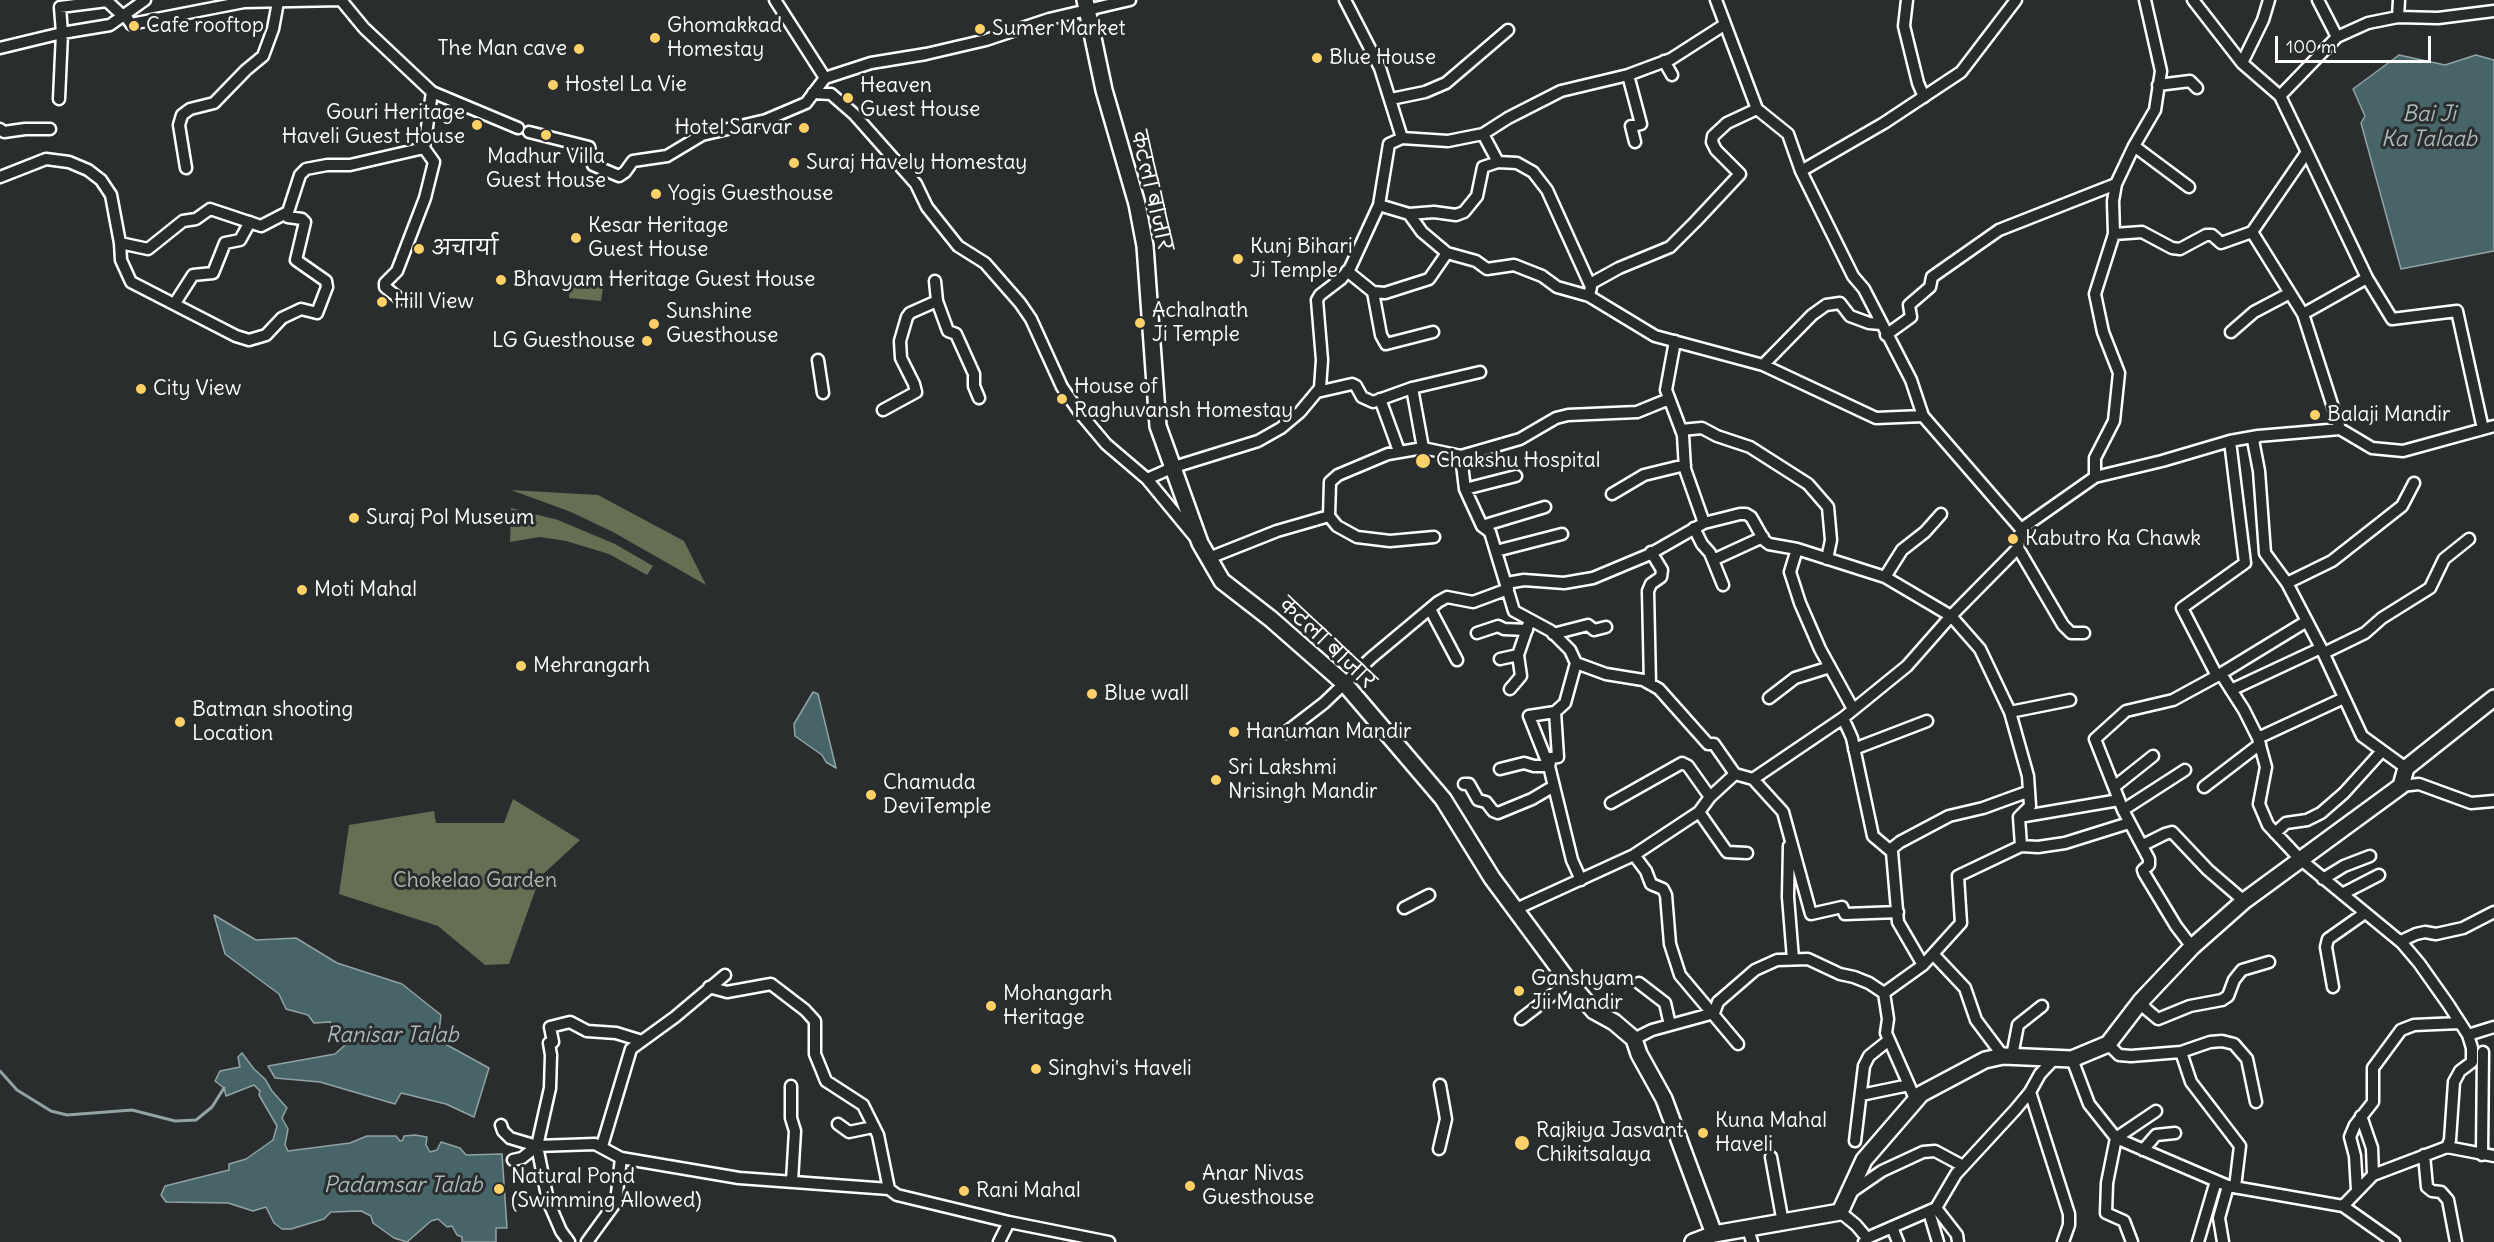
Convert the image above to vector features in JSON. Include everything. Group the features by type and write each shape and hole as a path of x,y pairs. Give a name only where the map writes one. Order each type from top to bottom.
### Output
{"street":[{"path":"0,48 62,33 110,25 145,0"},
{"path":"59,99 62,33 59,11 61,6 106,1 124,15 131,24 244,2 341,0 364,28 432,92 518,129"},
{"path":"775,0 825,78"},
{"path":"529,132 589,147 593,165 619,176 633,161 672,154 702,135 777,117 806,102 825,78 871,63 927,54 977,42 1087,5 1130,0"},
{"path":"1345,0 1380,68 1402,138"},
{"path":"1716,0 1757,109 1788,134 1801,171 1853,276 1864,289 1911,380 1923,416 2021,530"},
{"path":"1907,0 1904,26 1918,83 1924,97"},
{"path":"1801,171 1884,123 1961,72 2016,0"},
{"path":"2095,477 2095,458 2114,421 2119,373 2103,332 2095,294 2114,234 2113,201 2116,184 2155,110 2161,66 2145,0"},
{"path":"1753,779 1842,718 1908,666 1951,616 2018,548 2021,530 2095,477 2162,461 2230,441 2258,436 2340,429 2372,448 2403,451 2489,428 2460,309 2392,319 2367,278 2280,96 2242,63 2193,0"},
{"path":"2242,63 2263,20 2269,0"},
{"path":"2318,0 2337,37"},
{"path":"2398,17 2399,0"},
{"path":"186,168 179,125 182,115 190,109 214,104 263,56 273,29 278,2"},
{"name":"कटला बाजार","path":"1087,5 1104,90 1130,177 1145,246 1158,426 1200,543 1222,581 1271,619 1344,683 1443,799 1492,878 1569,982 1594,1011 1614,1022 1634,1039 1639,1054 1664,1099 1714,1234"},
{"path":"2280,96 2337,37 2368,23 2398,17 2438,18 2494,11"},
{"path":"1147,479 1174,467 1258,441 1281,428 1300,412 1317,392 1323,375 1317,300 1347,271 1379,205 1389,144 1402,138 1448,141 1483,134 1561,91 1628,75 1664,62 1724,25"},
{"path":"1391,99 1425,92 1446,83 1508,30"},
{"path":"1664,62 1672,75"},
{"path":"1628,75 1641,124 1631,126 1635,142"},
{"path":"2158,85 2190,81 2197,88"},
{"path":"400,299 385,287 385,283 397,271 424,198 434,162 424,147 432,92"},
{"path":"813,93 831,94 854,114 916,184 927,207 958,246 985,263 1020,303 1031,319 1066,394 1106,444 1147,479 1200,543"},
{"path":"1590,284 1619,268 1670,247 1696,221 1740,174 1716,150 1712,142 1713,136 1727,123 1757,109"},
{"path":"0,129 4,132 50,129"},
{"path":"1483,134 1498,162"},
{"path":"2134,146 2189,187"},
{"path":"0,177 46,159 69,162 88,170 101,180 111,195 122,266 131,282 236,336 249,340 266,335 282,318 301,309 317,313 327,284 296,260 305,222 302,219 288,217 288,212 300,175 306,169 327,165 350,165 424,147"},
{"path":"2114,234 2142,232 2172,248 2180,249 2206,235 2212,235 2221,243 2252,232 2307,152"},
{"path":"1379,205 1409,214 1434,212 1456,215 1464,212 1477,196 1482,169 1498,162 1517,163 1533,172 1541,181 1590,284 1590,296"},
{"path":"1886,335 1911,317 1909,305 1930,287 1932,277 1999,230 2116,184"},
{"path":"120,243 148,249 183,220 196,219 210,209 261,226 288,212"},
{"path":"1409,214 1422,232 1447,252 1476,261 1487,269 1514,265 1542,276 1557,287 1590,296 1655,336 1763,365 1876,418 1923,416"},
{"path":"175,303 193,275 213,273 225,243 240,240 249,222"},
{"path":"2252,232 2302,314 2340,429"},
{"path":"1347,271 1373,292 1385,293 1426,281 1432,276 1447,252"},
{"path":"2302,314 2367,278"},
{"path":"935,281 937,301 948,332 956,334 972,369 974,386 979,398"},
{"path":"1373,292 1381,335 1386,344 1433,332"},
{"path":"2230,332 2254,312 2290,293"},
{"path":"883,410 916,392 901,358 900,340 910,314 937,301"},
{"path":"1763,365 1812,315 1826,304 1840,303 1850,315 1869,323 1881,324"},
{"path":"1675,341 1665,390 1685,441 1685,465 1699,526 1723,585"},
{"path":"818,360 824,393"},
{"path":"1317,392 1352,384 1356,386 1365,400 1373,402 1412,388 1479,372"},
{"path":"1412,388 1424,448"},
{"path":"1380,399 1399,451"},
{"path":"1434,537 1390,541 1357,537 1337,526 1329,516 1330,482 1338,475 1399,451 1424,448 1461,456 1520,439 1556,418 1568,415 1637,412 1669,399"},
{"path":"1681,430 1702,428 1717,436 1750,447 1808,484 1828,507 1831,540 1827,559"},
{"path":"2258,436 2253,440 2259,471 2265,553 2287,583 2323,650 2362,736 2406,768"},
{"path":"2230,441 2245,564 2182,608 2259,741 2266,766 2259,804 2264,817 2300,859 2401,941 2420,963 2459,1023 2494,1065"},
{"path":"1461,456 1464,489 1482,526 1490,532 1514,611 1528,625 1553,634 1570,650 1576,663 1565,703 1555,712 1530,716 1546,759 1550,762 1572,860 1581,880"},
{"path":"1612,494 1644,474 1685,465"},
{"path":"1464,489 1516,476"},
{"path":"2287,583 2332,561 2402,506 2414,483"},
{"path":"1482,526 1545,507"},
{"path":"1285,733 1324,703 1344,683 1447,597 1473,602 1487,599 1507,586 1524,580 1564,583 1580,581 1648,555 1699,526 1746,514 1769,543 1797,549 1885,577 1951,616 1980,649 2010,712 2028,776 2027,792 2030,806 2019,817 2021,846"},
{"path":"1885,577 1902,550 1925,532 1941,514"},
{"path":"1209,558 1277,531 1329,516"},
{"path":"1496,551 1562,534"},
{"path":"1713,560 1763,537"},
{"path":"2231,690 2365,633 2382,618 2430,588 2444,559 2469,539"},
{"path":"2018,548 2063,625 2071,633 2084,633"},
{"path":"1797,549 1791,572 1800,603 1853,709"},
{"path":"1650,684 1647,591 1651,584 1661,577 1662,570 1651,552"},
{"path":"1431,609 1457,660"},
{"path":"2192,947 2176,926 2144,873 2143,870 2150,862 2121,805 2095,739 2126,711 2173,700 2219,675 2307,621"},
{"path":"1477,633 1498,626 1504,629 1528,625"},
{"path":"1510,689 1521,676 1518,655 1528,625"},
{"path":"1553,634 1588,625 1594,630 1606,627"},
{"path":"1500,659 1518,655"},
{"path":"1576,663 1606,674 1643,680 1659,689 1708,744 1714,744 1735,774 1753,779 1783,812 1811,914 1842,907 1845,914 1898,912"},
{"path":"1769,698 1795,678 1830,667"},
{"path":"2204,787 2259,741 2344,698"},
{"path":"2401,786 2406,768 2494,698"},
{"path":"2010,712 2070,700"},
{"path":"1500,769 1524,763 1534,766 1550,762 1558,757 1555,712"},
{"path":"1842,718 1854,749 1873,836 1892,852 1898,921 1923,965"},
{"path":"1854,749 1928,721"},
{"path":"2275,832 2286,823 2307,820 2321,813 2344,793 2382,751"},
{"path":"2114,787 2153,756"},
{"path":"1611,803 1682,763 1688,766 1710,797"},
{"path":"2019,817 2121,805 2185,771"},
{"path":"1516,909 1634,855 1699,812 1710,797 1735,774"},
{"path":"1464,784 1469,784 1479,800 1486,802 1493,811 1498,813 1532,799 1554,786"},
{"path":"1840,1212 1864,1160 1922,1094 1985,1060 2008,1056 2072,1059 2108,1044 2141,1002 2192,947 2244,901 2401,786 2419,784 2471,803 2494,801"},
{"path":"1890,850 1900,842 1949,816 1983,808 2027,792"},
{"path":"1699,812 1727,852 1747,853"},
{"path":"1884,993 1923,965 1961,923 1958,876 2021,846 2038,847 2065,843 2129,822"},
{"path":"2143,845 2172,832 2208,870 2244,901"},
{"path":"1790,837 1788,897 1793,959"},
{"path":"1634,855 1646,871 1651,884 1663,889 1666,895 1670,944 1680,975 1738,1044"},
{"path":"2323,879 2344,866 2370,856"},
{"path":"2343,893 2379,874"},
{"path":"1404,908 1429,895"},
{"path":"2401,941 2425,932 2436,934 2463,928 2494,912"},
{"path":"2332,987 2326,947 2328,939 2366,913"},
{"path":"1933,954 1965,988 1976,1020 2008,1056"},
{"path":"1714,1013 1718,1002 1755,970 1777,960 1808,959 1840,974 1854,976 1884,993 1888,1019 1886,1033 1916,1101"},
{"path":"2141,1002 2158,1018 2190,1006 2222,1000 2228,996 2234,980 2242,970 2269,962"},
{"path":"602,1146 630,1051 725,975"},
{"path":"1521,1019 1569,982"},
{"path":"1639,983 1665,1003 1670,1025"},
{"path":"708,987 727,992 771,984 805,1010 815,1021 815,1054 826,1081 864,1105 878,1135 889,1189"},
{"path":"2008,1056 2018,1025 2042,1006"},
{"path":"1634,1039 1670,1025 1714,1013"},
{"path":"569,1242 561,1231 548,1201 537,1146 550,1088 549,1043 553,1042 550,1027 570,1022 587,1031 616,1033 642,1041"},
{"path":"2357,1190 2355,1156 2350,1137 2361,1116 2373,1102 2373,1068 2394,1035 2401,1030 2414,1025 2459,1023"},
{"path":"2468,1035 2494,1027"},
{"path":"1855,1141 1864,1066 1869,1056 1889,1040"},
{"path":"2108,1044 2119,1054 2131,1056 2181,1052 2210,1042 2222,1041 2234,1044 2247,1059 2256,1102"},
{"path":"2181,1052 2194,1087 2240,1146 2232,1187 2219,1218 2223,1242"},
{"path":"2447,1147 2450,1140 2454,1082 2460,1071 2483,1053"},
{"path":"2482,1155 2483,1053"},
{"path":"1840,1212 1856,1225 1866,1240 1932,1210 1964,1166 2030,1092 2040,1074 2055,1058"},
{"path":"2072,1059 2089,1104 2116,1138 2232,1187 2343,1206 2394,1242"},
{"path":"1439,1149 1446,1119 1440,1085"},
{"path":"1861,1095 1909,1085"},
{"path":"791,1086 791,1118 795,1131 792,1181"},
{"path":"2030,1092 2069,1214 2069,1225 2063,1242"},
{"path":"2132,1242 2124,1221 2108,1215 2105,1209 2107,1183 2116,1138 2156,1111"},
{"path":"2361,1116 2372,1148 2373,1175"},
{"path":"838,1124 849,1132 873,1127"},
{"path":"501,1125 510,1138 537,1146 584,1144 602,1146 621,1158 739,1178 889,1189 897,1195 1009,1222 1109,1242"},
{"path":"2143,1150 2156,1135 2175,1133"},
{"path":"513,1160 522,1158 537,1146"},
{"path":"2343,1206 2373,1175 2447,1147 2494,1156"},
{"path":"1848,1194 1882,1171 1923,1152 1935,1151 1964,1166"},
{"path":"2424,1155 2427,1187 2432,1191 2441,1192 2448,1200 2456,1242"},
{"path":"1771,1157 1783,1223"},
{"path":"587,1242 616,1202 621,1158"},
{"path":"2198,1242 2216,1181"},
{"path":"1932,1210 1938,1242"},
{"path":"1932,1210 1957,1235 1958,1242"},
{"path":"1693,1242 1714,1234 1750,1235 1783,1223 1840,1212"},
{"path":"999,1242 1009,1222"},
{"path":"1892,1227 1899,1242"}],"green space":[{"path":"583,275 604,281 601,301 569,298 570,283"},
{"path":"511,490 598,495 684,541 706,585 613,532 571,512"},
{"path":"511,508 558,520 615,544 653,566 647,575 609,554 566,541 540,537 510,542"},
{"name":"Chokelao Garden","path":"513,799 580,840 540,877 509,964 485,965 438,926 339,894 349,825 434,811 436,823 504,823"}],"water":[{"name":"Bai Ji Ka Talaab","path":"2399,55 2445,65 2476,55 2494,60 2494,251 2401,269 2361,123 2365,116 2353,89"},
{"path":"813,692 818,694 836,768 795,736 794,724"},
{"name":"Ranisar Talab","path":"214,915 256,940 296,938 337,963 402,984 441,1015 438,1040 489,1068 474,1117 446,1104 401,1093 395,1104 320,1082 275,1078 268,1066 335,1054 345,1045 330,1022 314,1023 308,1015 286,1009 279,994 225,954"},
{"name":"Padamsar Talab","path":"242,1053 287,1108 282,1118 288,1129 285,1145 288,1151 350,1143 367,1136 396,1136 400,1141 404,1136 415,1135 427,1137 426,1145 430,1152 437,1150 441,1142 460,1148 466,1155 502,1154 507,1228 496,1228 496,1242 462,1242 462,1237 457,1235 452,1226 447,1227 438,1219 431,1221 407,1242 394,1238 373,1223 371,1216 361,1211 331,1212 324,1219 291,1229 282,1229 274,1223 266,1207 253,1211 228,1203 166,1202 161,1195 165,1186 229,1170 229,1164 246,1159 273,1140 277,1126 259,1095 260,1091 254,1085 226,1096 224,1088 215,1081 220,1071 240,1067 238,1057"}],"waterway":[{"path":"0,1071 17,1090 51,1111 67,1115 132,1110 175,1121 196,1120 212,1107 224,1088"}],"place":[{"name":"Cafe rooftop","path":"134,26"},
{"name":"Sumer Market","path":"980,29"},
{"name":"Ghomakkad Homestay","path":"655,38"},
{"name":"The Man cave","path":"579,49"},
{"name":"Blue House","path":"1317,58"},
{"name":"Hostel La Vie","path":"553,85"},
{"name":"Heaven Guest House","path":"848,98"},
{"name":"Gouri Heritage Haveli Guest House","path":"477,125"},
{"name":"Hotel Sarvar","path":"804,128"},
{"name":"Madhur Villa Guest House","path":"546,135"},
{"name":"Suraj Havely Homestay","path":"794,163"},
{"name":"Yogis Guesthouse","path":"656,194"},
{"name":"Kesar Heritage Guest House","path":"576,238"},
{"name":"अचार्या","path":"419,249"},
{"name":"Kunj Bihari Ji Temple","path":"1238,259"},
{"name":"Bhavyam Heritage Guest House","path":"501,280"},
{"name":"Hill View","path":"382,302"},
{"name":"Achalnath Ji Temple","path":"1140,323"},
{"name":"Sunshine Guesthouse","path":"654,324"},
{"name":"LG Guesthouse","path":"647,341"},
{"name":"City View","path":"141,389"},
{"name":"House of Raghuvansh Homestay","path":"1062,399"},
{"name":"Balaji Mandir","path":"2315,415"},
{"name":"Chakshu Hospital","path":"1423,461"},
{"name":"Suraj Pol Museum","path":"354,518"},
{"name":"Kabutro Ka Chawk","path":"2013,539"},
{"name":"Moti Mahal","path":"302,590"},
{"name":"Mehrangarh","path":"521,666"},
{"name":"Blue wall","path":"1092,694"},
{"name":"Batman shooting Location","path":"180,722"},
{"name":"Hanuman Mandir","path":"1234,732"},
{"name":"Sri Lakshmi Nrisingh Mandir","path":"1216,780"},
{"name":"Chamuda DeviTemple","path":"871,795"},
{"name":"Ganshyam Jii Mandir","path":"1519,991"},
{"name":"Mohangarh Heritage","path":"991,1006"},
{"name":"Singhvi's Haveli","path":"1036,1069"},
{"name":"Kuna Mahal Haveli","path":"1703,1133"},
{"name":"Rajkiya Jasvant Chikitsalaya","path":"1522,1143"},
{"name":"Anar Nivas Guesthouse","path":"1190,1186"},
{"name":"Natural Pond (Swimming Allowed)","path":"499,1189"},
{"name":"Rani Mahal","path":"964,1191"}]}
